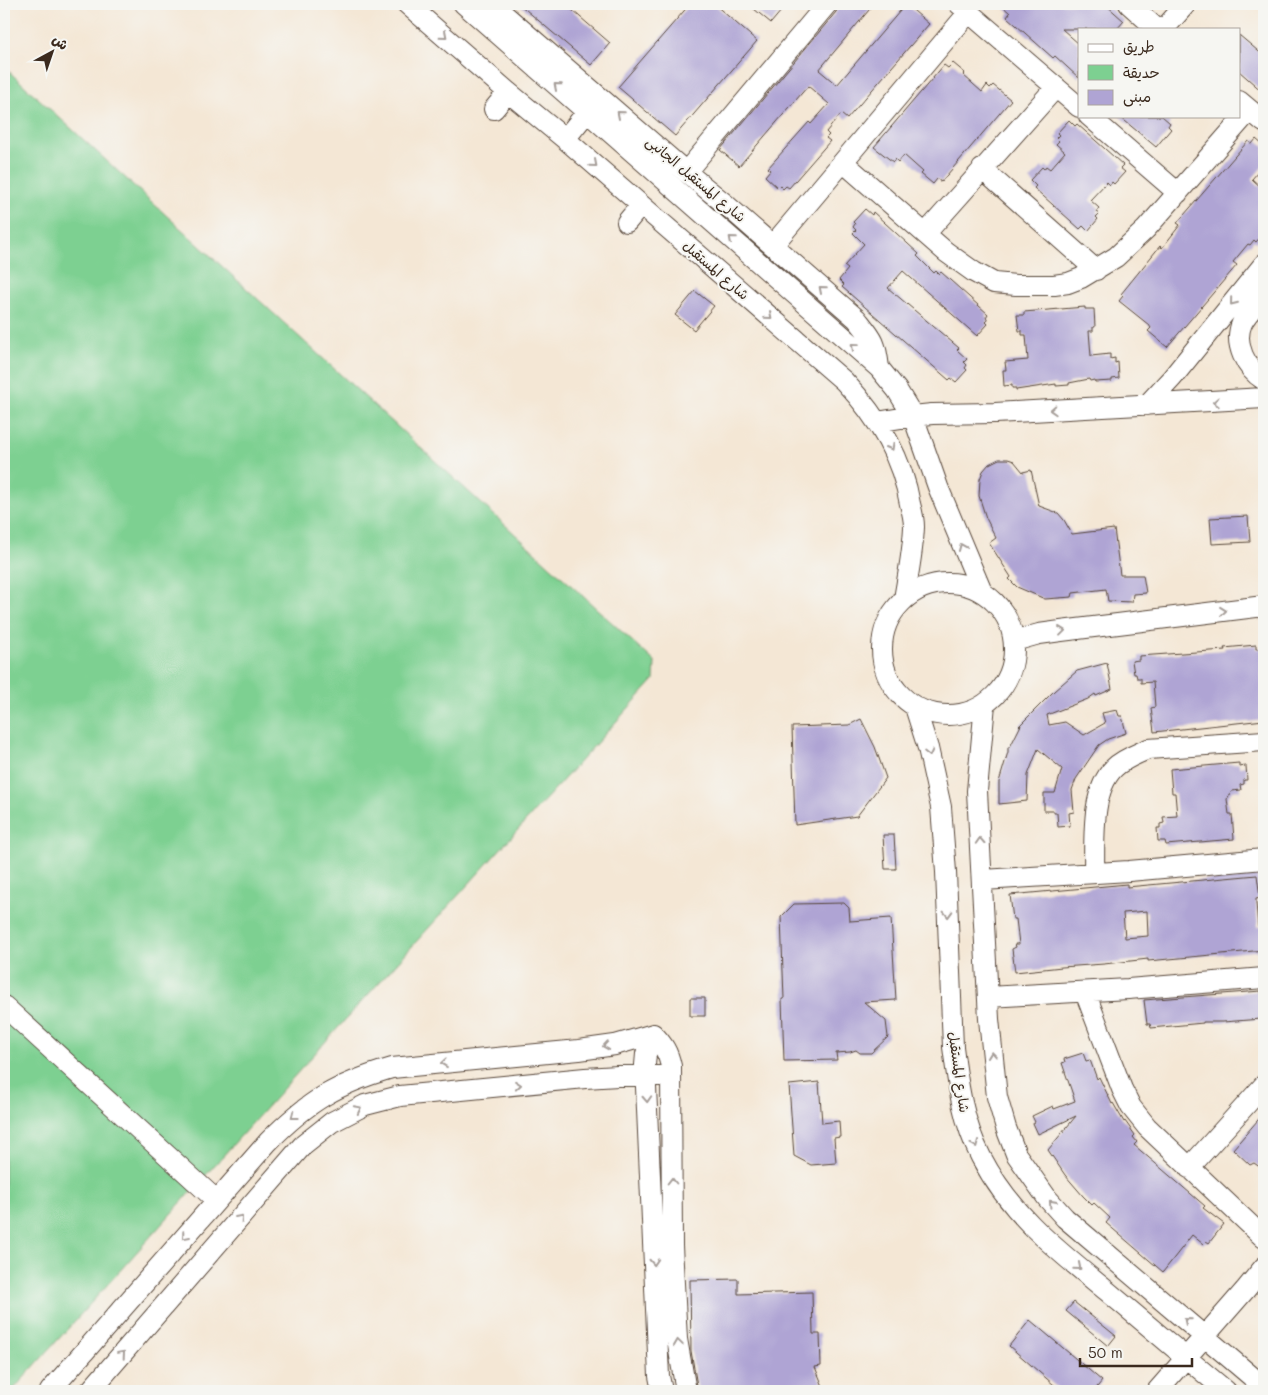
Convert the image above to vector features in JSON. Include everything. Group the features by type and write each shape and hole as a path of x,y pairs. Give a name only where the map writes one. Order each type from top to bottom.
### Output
{"street":[{"name":"شارع المستقبل","path":"407,4 508,92 565,138 844,381 856,394 877,422 897,458 907,487 914,525 904,599"},
{"path":"464,4 879,368 898,390 913,416 941,496 982,592"},
{"name":"شارع المستقبل الجانبى","path":"492,4 856,319 873,338 877,350 879,368"},
{"path":"686,172 827,4"},
{"path":"1129,4 1156,28"},
{"path":"1165,28 1186,4"},
{"path":"773,246 843,162 964,8 1078,107"},
{"path":"926,233 1056,87"},
{"path":"494,109 508,92"},
{"path":"843,162 964,266 983,278 994,283 1016,285 1068,283 1096,270 1116,257 1146,229 1251,111"},
{"path":"565,138 587,112"},
{"path":"1091,118 1178,192"},
{"path":"982,169 1096,270"},
{"path":"627,222 641,205"},
{"path":"1147,405 1172,378 1264,264"},
{"path":"1264,296 1242,322 1240,340 1242,356 1246,363 1254,373 1264,380"},
{"path":"877,422 913,416 1264,398"},
{"path":"933,584 960,584 982,592 994,601 1004,613 1014,641 1012,669 1006,683 985,704 963,714 948,716 934,714 915,707 903,698 893,686 886,673 882,659 882,644 888,619 904,599 918,590 933,584"},
{"path":"1014,641 1039,634 1060,631 1264,606"},
{"path":"985,704 978,791 989,1019 997,1097 1016,1154 1047,1198 1065,1218 1264,1387"},
{"name":"شارع المستقبل","path":"915,707 928,748 941,808 946,872 953,1047 960,1100 968,1127 980,1155 994,1181 1015,1209 1043,1238 1226,1391"},
{"path":"1094,873 1095,809 1108,776 1115,767 1148,749 1264,741"},
{"path":"982,880 1264,859"},
{"path":"988,997 1085,992 1264,978"},
{"path":"1085,992 1115,1073 1131,1107 1147,1127 1264,1238"},
{"path":"4,1006 216,1200"},
{"path":"50,1391 268,1142 288,1121 311,1103 337,1088 364,1076 392,1068 579,1050 615,1045 653,1034"},
{"path":"653,1034 669,1054 672,1076 672,1246 677,1339 686,1391"},
{"path":"646,1391 661,1383 646,1076 646,1054 653,1034"},
{"path":"90,1391 303,1145 332,1122 364,1105 400,1096 585,1078 672,1076"},
{"path":"1189,1168 1264,1085"},
{"path":"1157,1391 1264,1267"}],"green space":[{"path":"4,67 655,662 654,680 12,1391 4,1391"}],"building":[{"path":"519,4 565,4 610,43 591,65"},
{"path":"690,4 714,4 757,41 675,136 618,87"},
{"path":"748,4 787,4 771,23"},
{"path":"839,4 874,4 819,70 837,85 906,4 929,24 847,119 841,114 826,132 829,135 826,138 830,141 789,188 786,186 783,189 780,186 778,188 765,176 770,170 768,168 809,122 811,124 829,104 808,86 739,166 720,150 836,12"},
{"path":"1000,4 1105,4 1124,21 1118,28 1062,29 1078,43 1078,77 1055,56 1053,58 1007,17 1010,13"},
{"path":"1240,36 1264,56 1264,93 1240,72"},
{"path":"953,63 982,92 987,85 990,88 993,85 1011,100 941,182 937,179 933,184 904,155 898,162 895,159 893,162 874,147 944,65 948,68"},
{"path":"1121,118 1164,118 1170,123 1168,126 1171,129 1156,147"},
{"path":"1069,120 1075,126 1077,124 1123,165 1120,168 1125,172 1114,184 1112,182 1110,185 1107,182 1090,200 1099,208 1096,212 1099,214 1096,217 1098,219 1088,231 1083,226 1080,229 1034,188 1036,186 1030,180 1042,167 1044,169 1046,166 1050,169 1065,152 1056,144 1059,141 1056,138 1059,135 1057,133"},
{"path":"1256,139 1264,146 1264,165 1252,179 1264,190 1264,233 1256,242 1254,240 1250,245 1248,244 1233,262 1237,265 1167,347 1148,331 1151,328 1149,325 1119,301 1123,296 1121,294 1160,246 1162,248 1180,225 1177,223 1248,141 1252,144"},
{"path":"865,209 872,215 873,212 919,254 917,256 934,273 936,271 939,274 941,272 988,314 986,322 988,324 977,336 903,271 888,288 959,348 957,350 967,359 964,362 967,365 965,368 967,370 956,382 951,378 949,380 842,287 844,285 839,280 848,269 844,266 864,244 853,233 856,230 853,227 855,224 853,222"},
{"path":"695,291 714,306 694,330 675,315"},
{"path":"1085,307 1085,309 1094,309 1095,327 1093,327 1093,331 1089,331 1091,356 1110,354 1110,359 1115,358 1115,363 1118,362 1119,378 1112,379 1112,381 1095,382 1089,379 1069,383 1069,385 1056,386 1056,384 1016,390 1016,388 1012,388 1012,385 1004,386 1003,370 1006,370 1005,362 1028,360 1026,335 1022,335 1022,331 1019,331 1017,315 1024,315 1024,312"},
{"path":"999,459 1014,461 1023,472 1031,470 1039,506 1058,513 1072,534 1114,529 1120,575 1143,575 1146,593 1133,594 1132,602 1108,601 1106,589 1073,593 1072,597 1045,599 1017,587 1009,579 1011,577 989,543 996,538 986,518 979,496 980,479 983,471 989,464"},
{"path":"1248,516 1250,542 1212,544 1210,518"},
{"path":"1256,645 1256,649 1264,648 1264,665 1261,665 1261,674 1264,694 1264,720 1154,732 1151,708 1155,707 1153,682 1141,683 1141,678 1137,678 1136,674 1134,674 1132,661 1139,660 1139,656 1225,650 1224,648"},
{"path":"1107,663 1112,689 1096,696 1095,694 1088,699 1047,715 1049,725 1065,722 1084,735 1105,723 1102,713 1117,710 1119,716 1122,716 1126,733 1108,739 1099,745 1076,779 1072,790 1074,812 1069,813 1070,826 1058,827 1057,813 1054,813 1054,811 1044,811 1044,793 1055,793 1062,769 1038,749 1028,775 1027,801 999,804 999,782 1008,747 1010,747 1021,725 1019,726 1077,671"},
{"path":"861,719 875,747 886,778 857,816 795,825 792,727 849,725"},
{"path":"1239,763 1239,767 1246,766 1247,780 1244,780 1244,784 1240,785 1241,790 1232,791 1227,799 1229,814 1232,814 1234,839 1166,845 1165,841 1158,841 1157,828 1160,828 1160,824 1164,823 1163,817 1177,816 1175,793 1172,793 1170,769"},
{"path":"883,835 894,835 896,869 885,869"},
{"path":"1257,875 1260,898 1256,899 1258,927 1264,926 1264,950 1015,972 1012,949 1016,947 1015,944 1019,944 1016,919 1013,919 1010,895 1127,884 1127,887","holes":["1147,911 1148,936 1125,938 1123,913"]},
{"path":"844,903 849,908 850,921 891,918 896,1000 864,1002 886,1021 888,1037 871,1053 860,1053 856,1050 836,1053 837,1060 784,1061 781,917 794,904"},
{"path":"1261,991 1264,1014 1260,1016 1261,1019 1203,1022 1151,1028 1150,1024 1147,1024 1144,1000"},
{"path":"690,998 705,998 705,1016 690,1016"},
{"path":"1083,1053 1086,1061 1090,1060 1097,1079 1099,1077 1112,1104 1135,1135 1133,1137 1137,1142 1134,1145 1205,1206 1203,1208 1224,1224 1209,1243 1206,1241 1203,1244 1192,1235 1163,1272 1106,1223 1110,1218 1094,1203 1092,1205 1083,1196 1065,1175 1048,1150 1076,1116 1038,1134 1033,1123 1035,1122 1032,1116 1053,1106 1054,1109 1075,1101 1062,1063 1065,1062 1064,1059"},
{"path":"819,1082 822,1123 839,1121 840,1137 834,1138 836,1163 811,1165 794,1156 789,1085"},
{"path":"1264,1113 1264,1170 1254,1163 1250,1165 1233,1149"},
{"path":"738,1279 738,1294 812,1292 813,1334 820,1334 821,1366 815,1367 825,1391 698,1391 691,1351 690,1280"},
{"path":"1074,1302 1116,1336 1108,1346 1066,1311"},
{"path":"1030,1320 1102,1381 1094,1391 1061,1391 1009,1346"}]}
